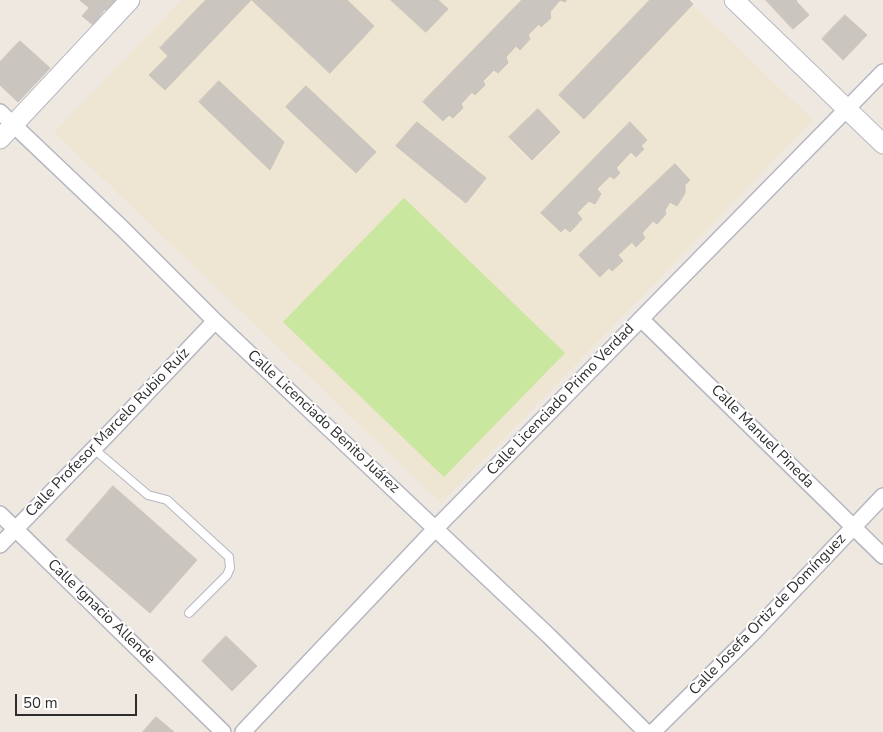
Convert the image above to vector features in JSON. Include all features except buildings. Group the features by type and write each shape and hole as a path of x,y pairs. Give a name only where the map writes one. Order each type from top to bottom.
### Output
{"street":[{"path":"0,138 130,0"},
{"path":"734,0 883,144"},
{"name":"Calle Licenciado Primo Verdad","path":"243,732 436,528 883,72"},
{"name":"Calle Licenciado Benito Juárez","path":"0,112 122,228 215,321 550,636 646,732"},
{"name":"Calle Manuel Pineda","path":"641,319 883,556"},
{"name":"Calle Profesor Marcelo Rubio Ruíz","path":"0,545 215,321"},
{"name":"Calle Josefa Ortiz de Domínguez","path":"653,732 751,635 883,496"},
{"name":"Calle Ignacio Allende","path":"0,514 223,732"}],"lane":[{"path":"94,449 148,495 167,500 229,557 230,568 227,575 189,613"}],"shaded area":[{"path":"182,0 688,0 813,120 441,503 54,132"}],"green space":[{"path":"404,198 565,353 444,477 283,322"}]}
